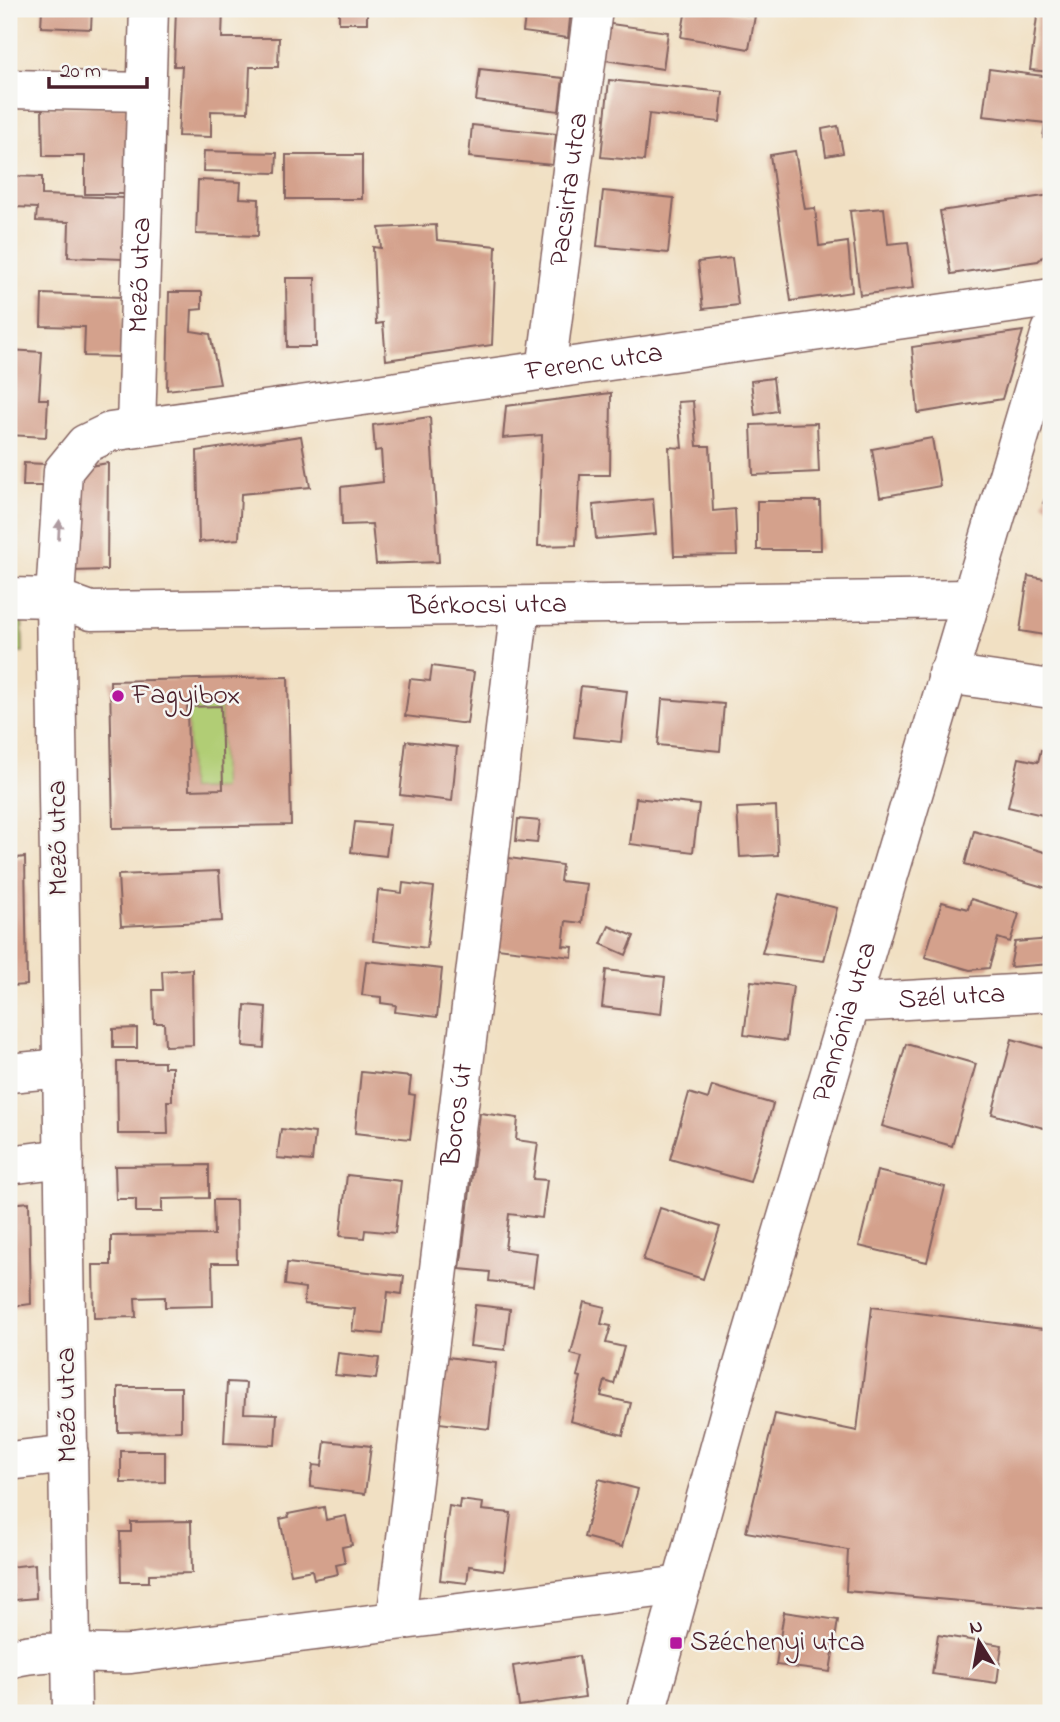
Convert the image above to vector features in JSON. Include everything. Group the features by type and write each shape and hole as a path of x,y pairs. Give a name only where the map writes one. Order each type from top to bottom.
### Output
{"street":[{"name":"Mező utca","path":"72,1713 55,598 63,471 85,444 110,432 136,427 149,9"},
{"name":"Pacsirta utca","path":"546,370 593,9"},
{"path":"9,89 146,92"},
{"name":"Ferenc utca","path":"136,427 1051,298"},
{"name":"Pannónia utca","path":"646,1713 737,1385 1051,331"},
{"name":"Bérkocsi utca","path":"9,597 55,598 91,611 970,599"},
{"name":"Boros út","path":"396,1620 520,607"},
{"path":"947,674 1051,689"},
{"name":"Szél utca","path":"852,1003 1051,992"},
{"path":"9,1073 63,1068"},
{"path":"9,1165 64,1158"},
{"path":"9,1461 69,1454"},
{"path":"9,1659 41,1651 131,1654 682,1585"}],"green space":[{"path":"9,616 22,616 23,652 9,653"},
{"path":"221,706 223,789 189,790 187,707"}],"building":[{"path":"42,9 92,9 91,29 41,27"},
{"path":"176,9 223,9 222,38 279,38 278,67 250,67 248,112 211,111 211,137 178,136 182,66 174,66"},
{"path":"339,9 367,9 367,23 339,23"},
{"path":"526,9 571,9 568,38 523,32"},
{"path":"686,9 715,9 755,16 749,49 681,37"},
{"path":"1038,9 1051,9 1051,72 1030,70"},
{"path":"604,23 668,32 663,69 598,59"},
{"path":"480,69 563,78 559,111 476,101"},
{"path":"989,69 1051,77 1051,139 1043,138 1045,123 983,116"},
{"path":"609,80 723,92 720,122 649,114 644,161 601,157"},
{"path":"127,106 127,194 85,194 85,156 43,156 42,107"},
{"path":"472,125 556,134 553,165 469,157"},
{"path":"838,126 843,153 826,156 822,129"},
{"path":"204,151 277,153 276,173 203,171"},
{"path":"795,151 805,209 815,208 819,246 848,242 852,292 791,301 770,155"},
{"path":"286,155 362,155 362,199 286,199"},
{"path":"9,176 42,177 42,195 125,198 123,259 68,257 69,222 36,221 37,208 16,207 15,285 9,285"},
{"path":"198,180 241,182 240,198 259,199 258,236 196,234"},
{"path":"603,191 674,198 668,253 597,246"},
{"path":"1051,195 1051,238 1046,254 1038,261 951,274 940,211"},
{"path":"884,208 888,244 908,242 914,288 860,295 850,211"},
{"path":"436,225 437,240 496,246 492,345 386,360 383,323 376,324 373,247 381,248 379,228"},
{"path":"732,258 738,305 703,309 698,262"},
{"path":"286,278 315,278 316,347 287,347"},
{"path":"169,292 202,292 202,309 192,310 191,331 210,334 220,384 167,390"},
{"path":"42,294 122,297 121,357 84,356 85,327 41,326"},
{"path":"1023,331 1002,399 918,413 912,347"},
{"path":"9,350 42,352 39,399 48,399 46,437 9,435"},
{"path":"773,378 777,411 755,415 751,381"},
{"path":"611,393 610,475 580,475 576,545 538,546 542,435 503,438 506,406"},
{"path":"693,401 697,446 710,446 713,511 735,509 737,555 674,556 669,447 682,448 678,402"},
{"path":"430,417 439,562 376,564 372,524 342,525 341,487 383,482 381,450 375,451 373,425"},
{"path":"817,423 819,472 753,475 751,425"},
{"path":"301,436 310,487 241,494 239,539 199,542 197,451"},
{"path":"932,438 940,486 880,497 872,449"},
{"path":"24,463 45,464 44,486 23,486"},
{"path":"108,463 107,570 72,571 78,468"},
{"path":"1051,484 1051,508 1043,503"},
{"path":"653,499 656,534 596,539 593,505"},
{"path":"757,501 820,501 821,550 757,550"},
{"path":"1028,576 1051,580 1051,636 1020,631"},
{"path":"432,666 474,672 467,724 405,716 410,679 430,681"},
{"path":"288,677 291,825 113,828 110,681","holes":["221,706 223,789 189,790 187,707"]},
{"path":"581,686 627,691 621,742 574,737"},
{"path":"662,699 724,704 720,751 658,745"},
{"path":"406,741 457,747 452,801 400,795"},
{"path":"1041,750 1051,752 1051,817 1008,807 1019,758 1038,762"},
{"path":"636,798 699,805 693,852 630,844"},
{"path":"776,806 778,855 740,857 737,808"},
{"path":"518,819 540,821 537,843 516,841"},
{"path":"355,822 390,825 386,856 351,852"},
{"path":"974,831 1051,854 1050,889 965,864"},
{"path":"25,857 27,985 9,986 9,859"},
{"path":"501,857 562,865 560,881 587,884 582,923 566,921 563,946 573,947 572,957 489,947"},
{"path":"219,871 222,921 121,926 118,875"},
{"path":"403,883 434,887 427,948 373,941 378,890 402,893"},
{"path":"779,894 837,908 824,961 762,953"},
{"path":"971,899 1019,914 1010,942 998,938 989,968 970,970 925,957 942,902 968,909"},
{"path":"609,926 634,936 626,955 601,944"},
{"path":"1051,939 1051,964 1010,967 1015,942"},
{"path":"366,961 442,969 437,1017 395,1012 396,1005 381,1003 381,997 362,995"},
{"path":"192,969 193,1045 165,1046 164,1023 154,1023 153,990 163,990 162,971"},
{"path":"606,970 665,977 661,1014 602,1007"},
{"path":"751,981 793,986 786,1041 744,1035"},
{"path":"245,1005 266,1007 264,1048 243,1046"},
{"path":"137,1028 137,1048 113,1048 113,1029"},
{"path":"1012,1039 1051,1050 1051,1130 992,1114"},
{"path":"906,1044 976,1064 952,1146 882,1126"},
{"path":"117,1062 164,1062 164,1067 172,1067 172,1101 167,1101 168,1134 118,1134"},
{"path":"361,1072 411,1077 409,1094 415,1095 410,1139 355,1133"},
{"path":"712,1086 773,1104 750,1182 670,1159 689,1093 708,1099"},
{"path":"480,1113 518,1118 516,1140 538,1143 533,1179 547,1180 542,1218 509,1214 505,1249 537,1253 533,1286 489,1281 490,1272 460,1269"},
{"path":"281,1129 315,1133 312,1161 277,1158"},
{"path":"209,1165 209,1198 162,1199 162,1212 136,1212 136,1199 116,1199 115,1166"},
{"path":"877,1171 945,1187 927,1262 859,1246"},
{"path":"347,1175 401,1181 395,1233 365,1230 364,1238 340,1236"},
{"path":"213,1200 236,1200 237,1263 212,1263 213,1306 165,1307 165,1297 135,1298 136,1317 94,1318 93,1265 111,1265 111,1236 214,1235"},
{"path":"29,1202 31,1304 9,1307 9,1204"},
{"path":"660,1208 720,1227 703,1279 643,1260"},
{"path":"287,1263 404,1276 402,1294 388,1292 383,1334 352,1331 355,1309 304,1304 305,1288 285,1285"},
{"path":"584,1302 605,1307 601,1324 611,1326 606,1343 624,1347 614,1384 605,1381 601,1396 631,1403 623,1435 570,1421 581,1377 577,1376 582,1357 571,1354"},
{"path":"475,1305 510,1309 505,1350 470,1346"},
{"path":"872,1307 1051,1330 1051,1609 846,1591 848,1550 746,1532 775,1414 857,1431"},
{"path":"338,1353 379,1358 376,1379 335,1375"},
{"path":"447,1357 496,1363 489,1429 439,1423"},
{"path":"227,1382 246,1383 244,1413 277,1414 275,1445 224,1443"},
{"path":"118,1387 181,1387 181,1431 118,1432"},
{"path":"325,1441 371,1446 365,1494 310,1487 313,1465 322,1466"},
{"path":"121,1451 165,1451 165,1482 121,1483"},
{"path":"599,1479 638,1489 622,1547 584,1537"},
{"path":"460,1500 483,1503 482,1510 511,1513 504,1571 469,1566 467,1583 440,1580 449,1506 459,1508"},
{"path":"324,1507 326,1520 346,1516 352,1545 342,1547 345,1563 336,1565 338,1574 314,1579 312,1570 291,1574 280,1519 289,1517 288,1514"},
{"path":"191,1521 192,1573 149,1574 149,1582 121,1582 120,1532 131,1532 131,1522"},
{"path":"35,1564 36,1598 15,1600 14,1595 9,1596 9,1567"},
{"path":"784,1612 838,1620 830,1672 776,1665"},
{"path":"938,1635 1002,1645 997,1683 932,1674"},
{"path":"579,1656 585,1697 519,1706 513,1666"}],"place":[{"name":"Fagyibox","path":"118,696"},
{"name":"Széchenyi utca","path":"676,1643"}]}
